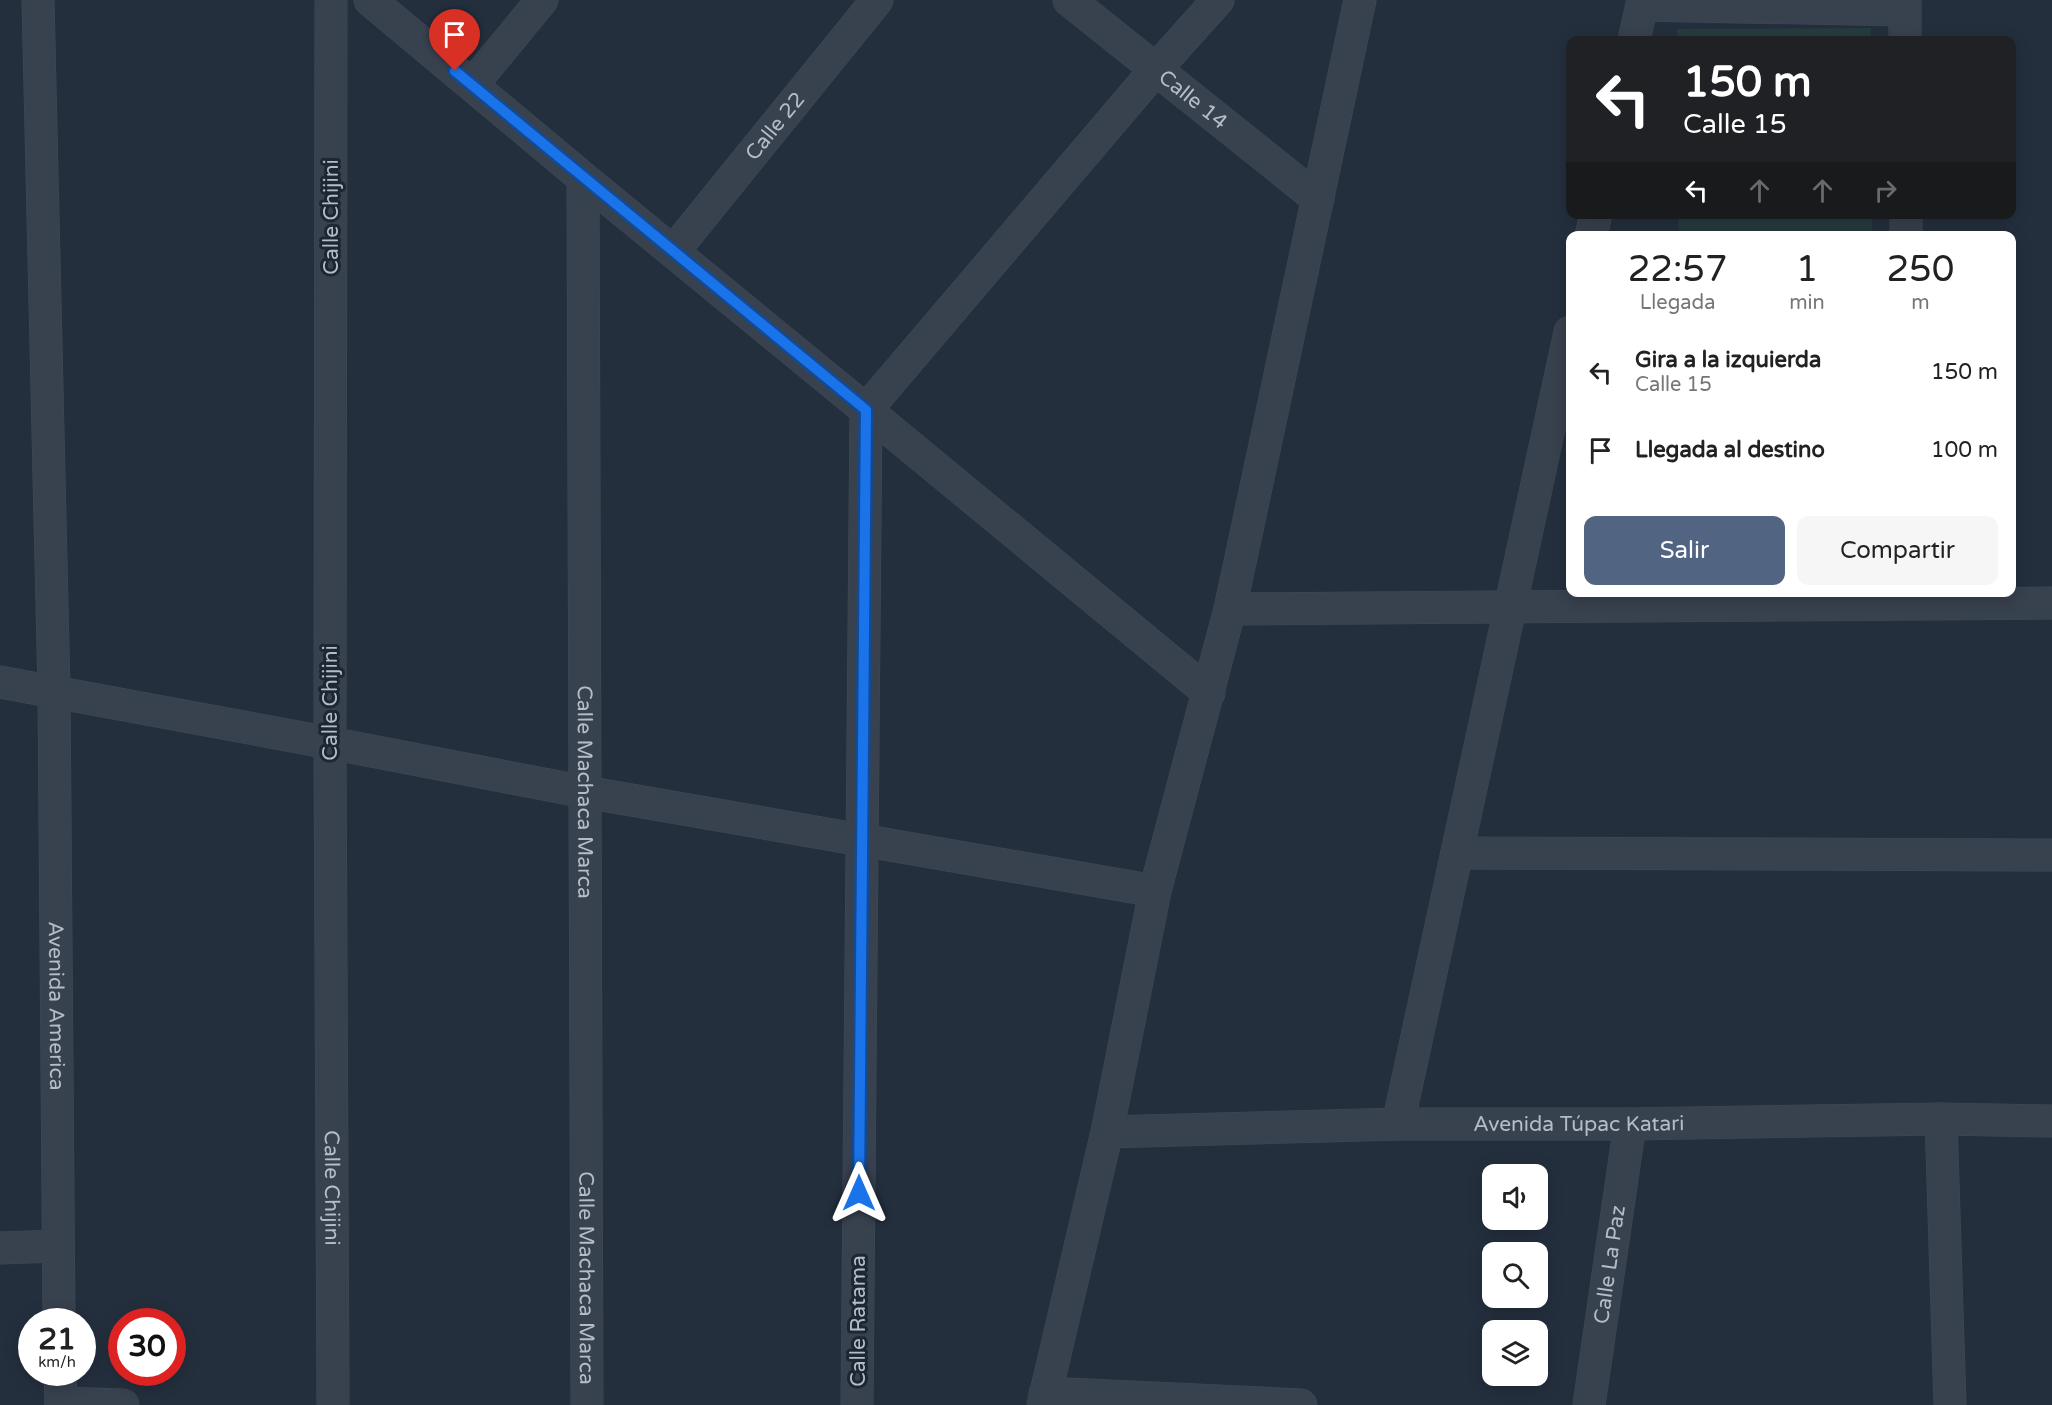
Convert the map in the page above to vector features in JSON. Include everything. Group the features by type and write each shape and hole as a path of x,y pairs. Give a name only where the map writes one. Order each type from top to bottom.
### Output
{"street":[{"name":"Avenida America","path":"38,0 54,691 59,1308"},
{"name":"Calle Chijini","path":"331,0 330,743 333,1405"},
{"path":"370,0 1209,693"},
{"path":"472,85 542,0"},
{"name":"Calle 22","path":"673,252 877,0"},
{"name":"Calle 14","path":"1069,0 1318,198"},
{"path":"866,410 1156,69 1218,0"},
{"path":"1301,1405 1044,1399 1107,1132 1155,891 1230,609 1360,0"},
{"path":"1635,36 1642,3 1905,17"},
{"name":"Calle Machaca Marca","path":"583,178 587,1405"},
{"path":"1398,1124 1566,356"},
{"name":"Calle Ratama","path":"857,1405 866,410"},
{"path":"1230,609 1511,607 1908,598 2052,603"},
{"path":"0,682 585,792 1155,891"},
{"path":"1457,853 2052,855"},
{"path":"1941,1119 1950,1405"},
{"name":"Avenida Túpac Katari","path":"1107,1132 1398,1124 1630,1124 1941,1119 2052,1121"},
{"name":"Calle La Paz","path":"1589,1405 1630,1124"},
{"path":"0,1248 57,1246"},
{"path":"61,1393 123,1405"}],"green space":[{"path":"1871,28 1871,36 1677,36 1677,29"},
{"path":"1678,219 1872,219 1872,231 1679,231"}],"route":[{"path":"455,71 866,410 859,1193"}]}
